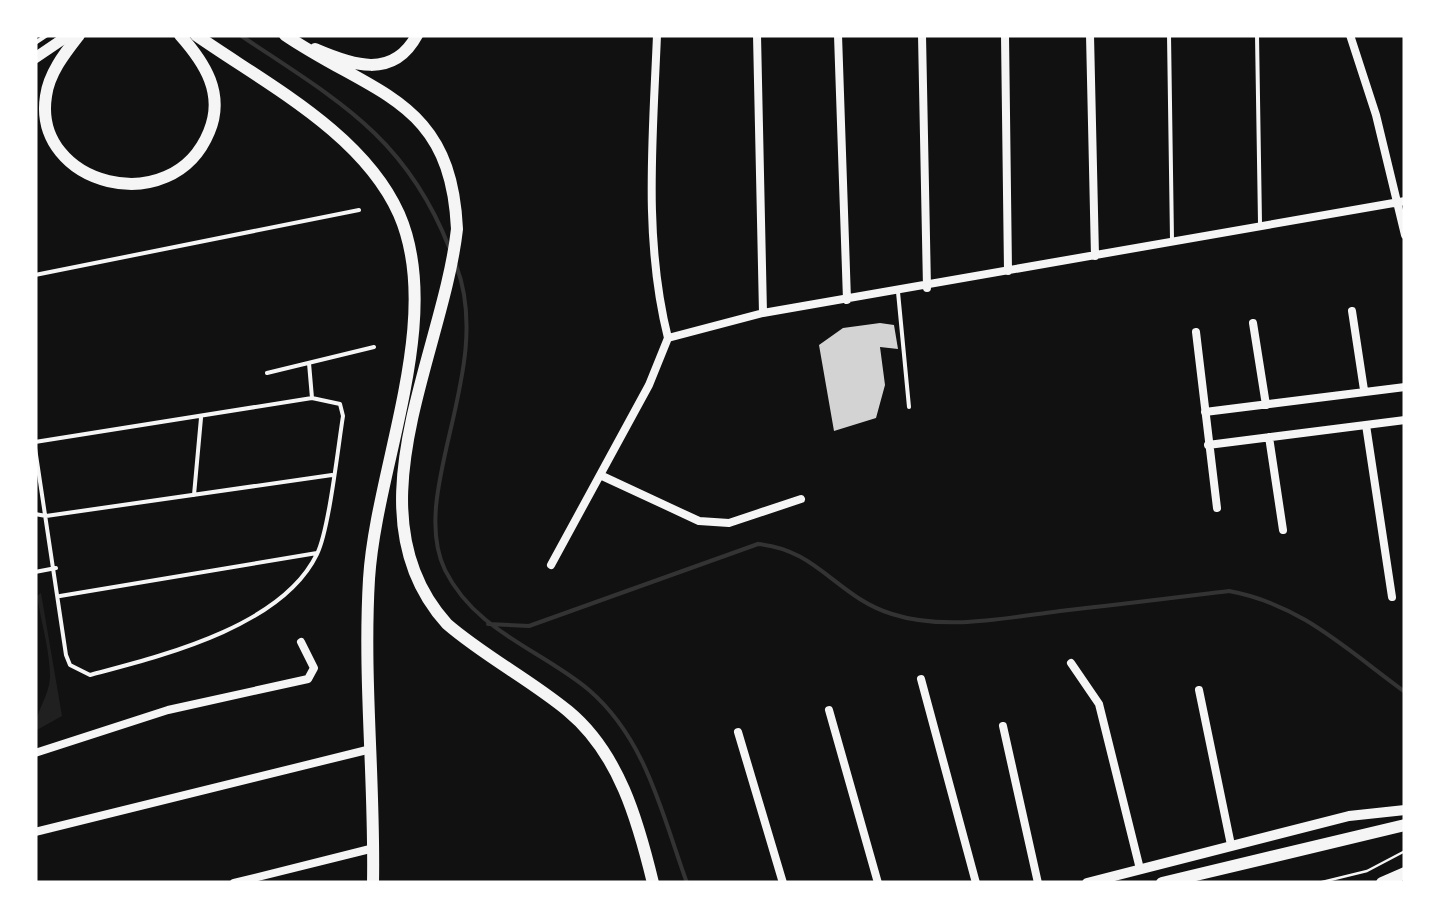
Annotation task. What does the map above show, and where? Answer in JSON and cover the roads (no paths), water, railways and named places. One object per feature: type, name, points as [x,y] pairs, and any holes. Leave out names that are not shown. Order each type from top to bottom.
[{"type":"main road","points":[[35,58],[69,35]]},
{"type":"main road","points":[[79,35],[50,80],[45,110],[49,127],[75,164],[101,180],[127,186],[162,182],[178,172],[203,147],[212,126],[214,88],[207,69],[180,35]]},
{"type":"main road","points":[[196,35],[318,122],[364,162],[399,215],[410,249],[416,312],[378,506],[370,575],[373,883]]},
{"type":"main road","points":[[286,36],[371,67],[400,56],[416,35]]},
{"type":"main road","points":[[286,36],[412,111],[439,148],[456,206],[452,263],[399,507],[405,549],[416,578],[434,608],[455,630],[548,696],[591,734],[622,783],[653,883]]},
{"type":"main road","points":[[1162,883],[1405,825]]},
{"type":"main road","points":[[1382,883],[1405,872]]},
{"type":"street","points":[[551,565],[649,385],[668,338],[654,274],[652,221],[657,35]]},
{"type":"street","points":[[757,35],[763,313]]},
{"type":"street","points":[[838,35],[847,300]]},
{"type":"street","points":[[922,35],[927,288]]},
{"type":"street","points":[[1005,35],[1008,271]]},
{"type":"street","points":[[1090,35],[1095,256]]},
{"type":"street","points":[[1350,35],[1402,201],[1405,235]]},
{"type":"street","points":[[668,338],[763,313],[927,288],[1260,223],[1402,201]]},
{"type":"street","points":[[1352,311],[1364,390]]},
{"type":"street","points":[[1253,323],[1266,404]]},
{"type":"street","points":[[1196,332],[1216,508]]},
{"type":"street","points":[[1205,412],[1405,386]]},
{"type":"street","points":[[1208,444],[1405,420]]},
{"type":"street","points":[[1366,425],[1392,597]]},
{"type":"street","points":[[1269,437],[1283,530]]},
{"type":"street","points":[[600,476],[699,521],[716,524],[801,499]]},
{"type":"street","points":[[35,752],[168,710],[308,679],[314,668],[301,642]]},
{"type":"street","points":[[1071,663],[1099,704],[1140,869]]},
{"type":"street","points":[[922,679],[976,883]]},
{"type":"street","points":[[1199,690],[1231,845]]},
{"type":"street","points":[[829,710],[878,883]]},
{"type":"street","points":[[1002,726],[1038,883]]},
{"type":"street","points":[[738,732],[784,883]]},
{"type":"street","points":[[35,832],[371,749]]},
{"type":"street","points":[[1087,883],[1349,816],[1405,810]]},
{"type":"street","points":[[234,883],[374,848]]},
{"type":"lane","points":[[35,43],[47,35]]},
{"type":"lane","points":[[1170,35],[1172,241]]},
{"type":"lane","points":[[1257,35],[1260,223]]},
{"type":"lane","points":[[35,275],[359,210]]},
{"type":"lane","points":[[898,292],[909,407]]},
{"type":"lane","points":[[267,373],[374,347]]},
{"type":"lane","points":[[309,362],[312,398]]},
{"type":"lane","points":[[312,398],[340,404],[344,416],[318,553],[274,600],[242,623],[195,646],[90,675],[70,665],[35,445],[201,418],[312,398]]},
{"type":"lane","points":[[194,495],[201,418]]},
{"type":"lane","points":[[35,514],[46,516],[332,475]]},
{"type":"lane","points":[[60,596],[318,553]]},
{"type":"lane","points":[[35,572],[56,568]]},
{"type":"lane","points":[[35,626],[35,689]]},
{"type":"waterway","points":[[240,35],[307,79],[364,123],[389,148],[431,208],[449,247]]},
{"type":"waterway","points":[[456,265],[465,305],[466,345],[436,504],[436,538],[445,570],[458,591],[491,624],[570,676],[609,710],[639,755],[687,883]]},
{"type":"waterway","points":[[488,624],[529,626],[758,544],[796,555],[873,606],[933,622],[997,620],[1229,591],[1255,597],[1301,618],[1405,692]]}]
